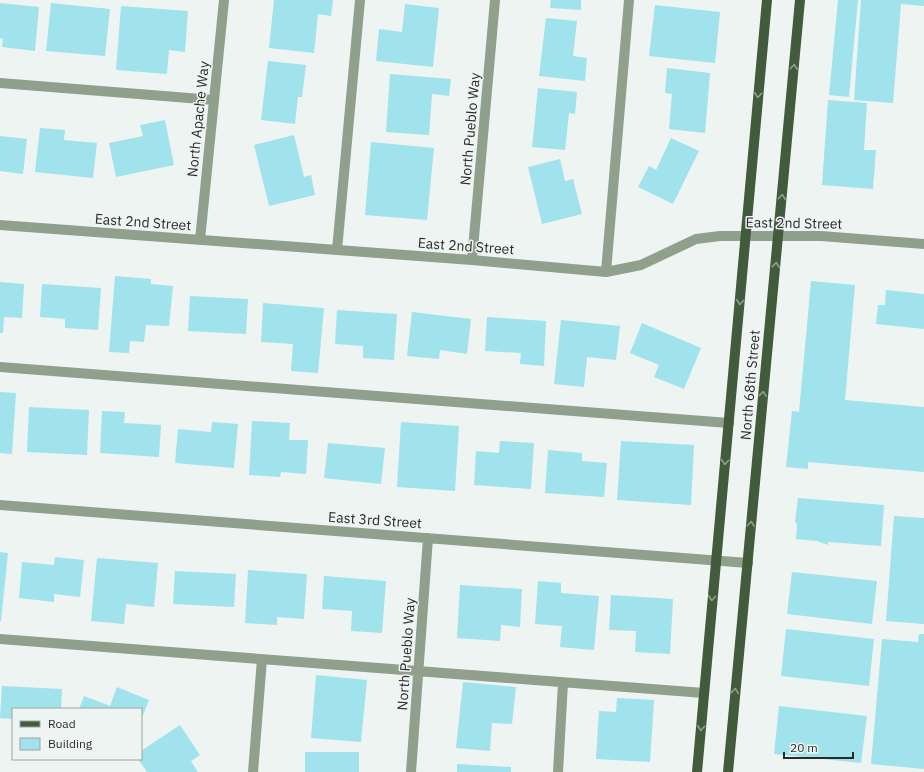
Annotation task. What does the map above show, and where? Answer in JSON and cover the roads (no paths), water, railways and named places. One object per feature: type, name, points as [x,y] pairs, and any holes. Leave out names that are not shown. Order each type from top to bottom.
[{"type":"main road","name":"North 68th Street","points":[[697,772],[715,559],[729,423],[767,0]]},
{"type":"main road","name":"North 68th Street","points":[[728,772],[800,0]]},
{"type":"street","name":"North Apache Way","points":[[200,240],[224,0]]},
{"type":"street","points":[[337,250],[360,0]]},
{"type":"street","name":"North Pueblo Way","points":[[472,260],[495,0]]},
{"type":"street","points":[[606,272],[629,0]]},
{"type":"street","points":[[0,83],[214,100]]},
{"type":"street","name":"East 2nd Street","points":[[0,226],[472,260],[606,272],[641,265],[696,239],[720,236],[821,236],[924,244]]},
{"type":"street","points":[[0,367],[729,423]]},
{"type":"street","name":"East 3rd Street","points":[[0,505],[692,559],[715,559],[748,563]]},
{"type":"street","name":"North Pueblo Way","points":[[411,772],[428,538]]},
{"type":"street","points":[[0,639],[704,693]]},
{"type":"street","points":[[252,772],[262,659]]},
{"type":"street","points":[[558,772],[563,682]]}]
